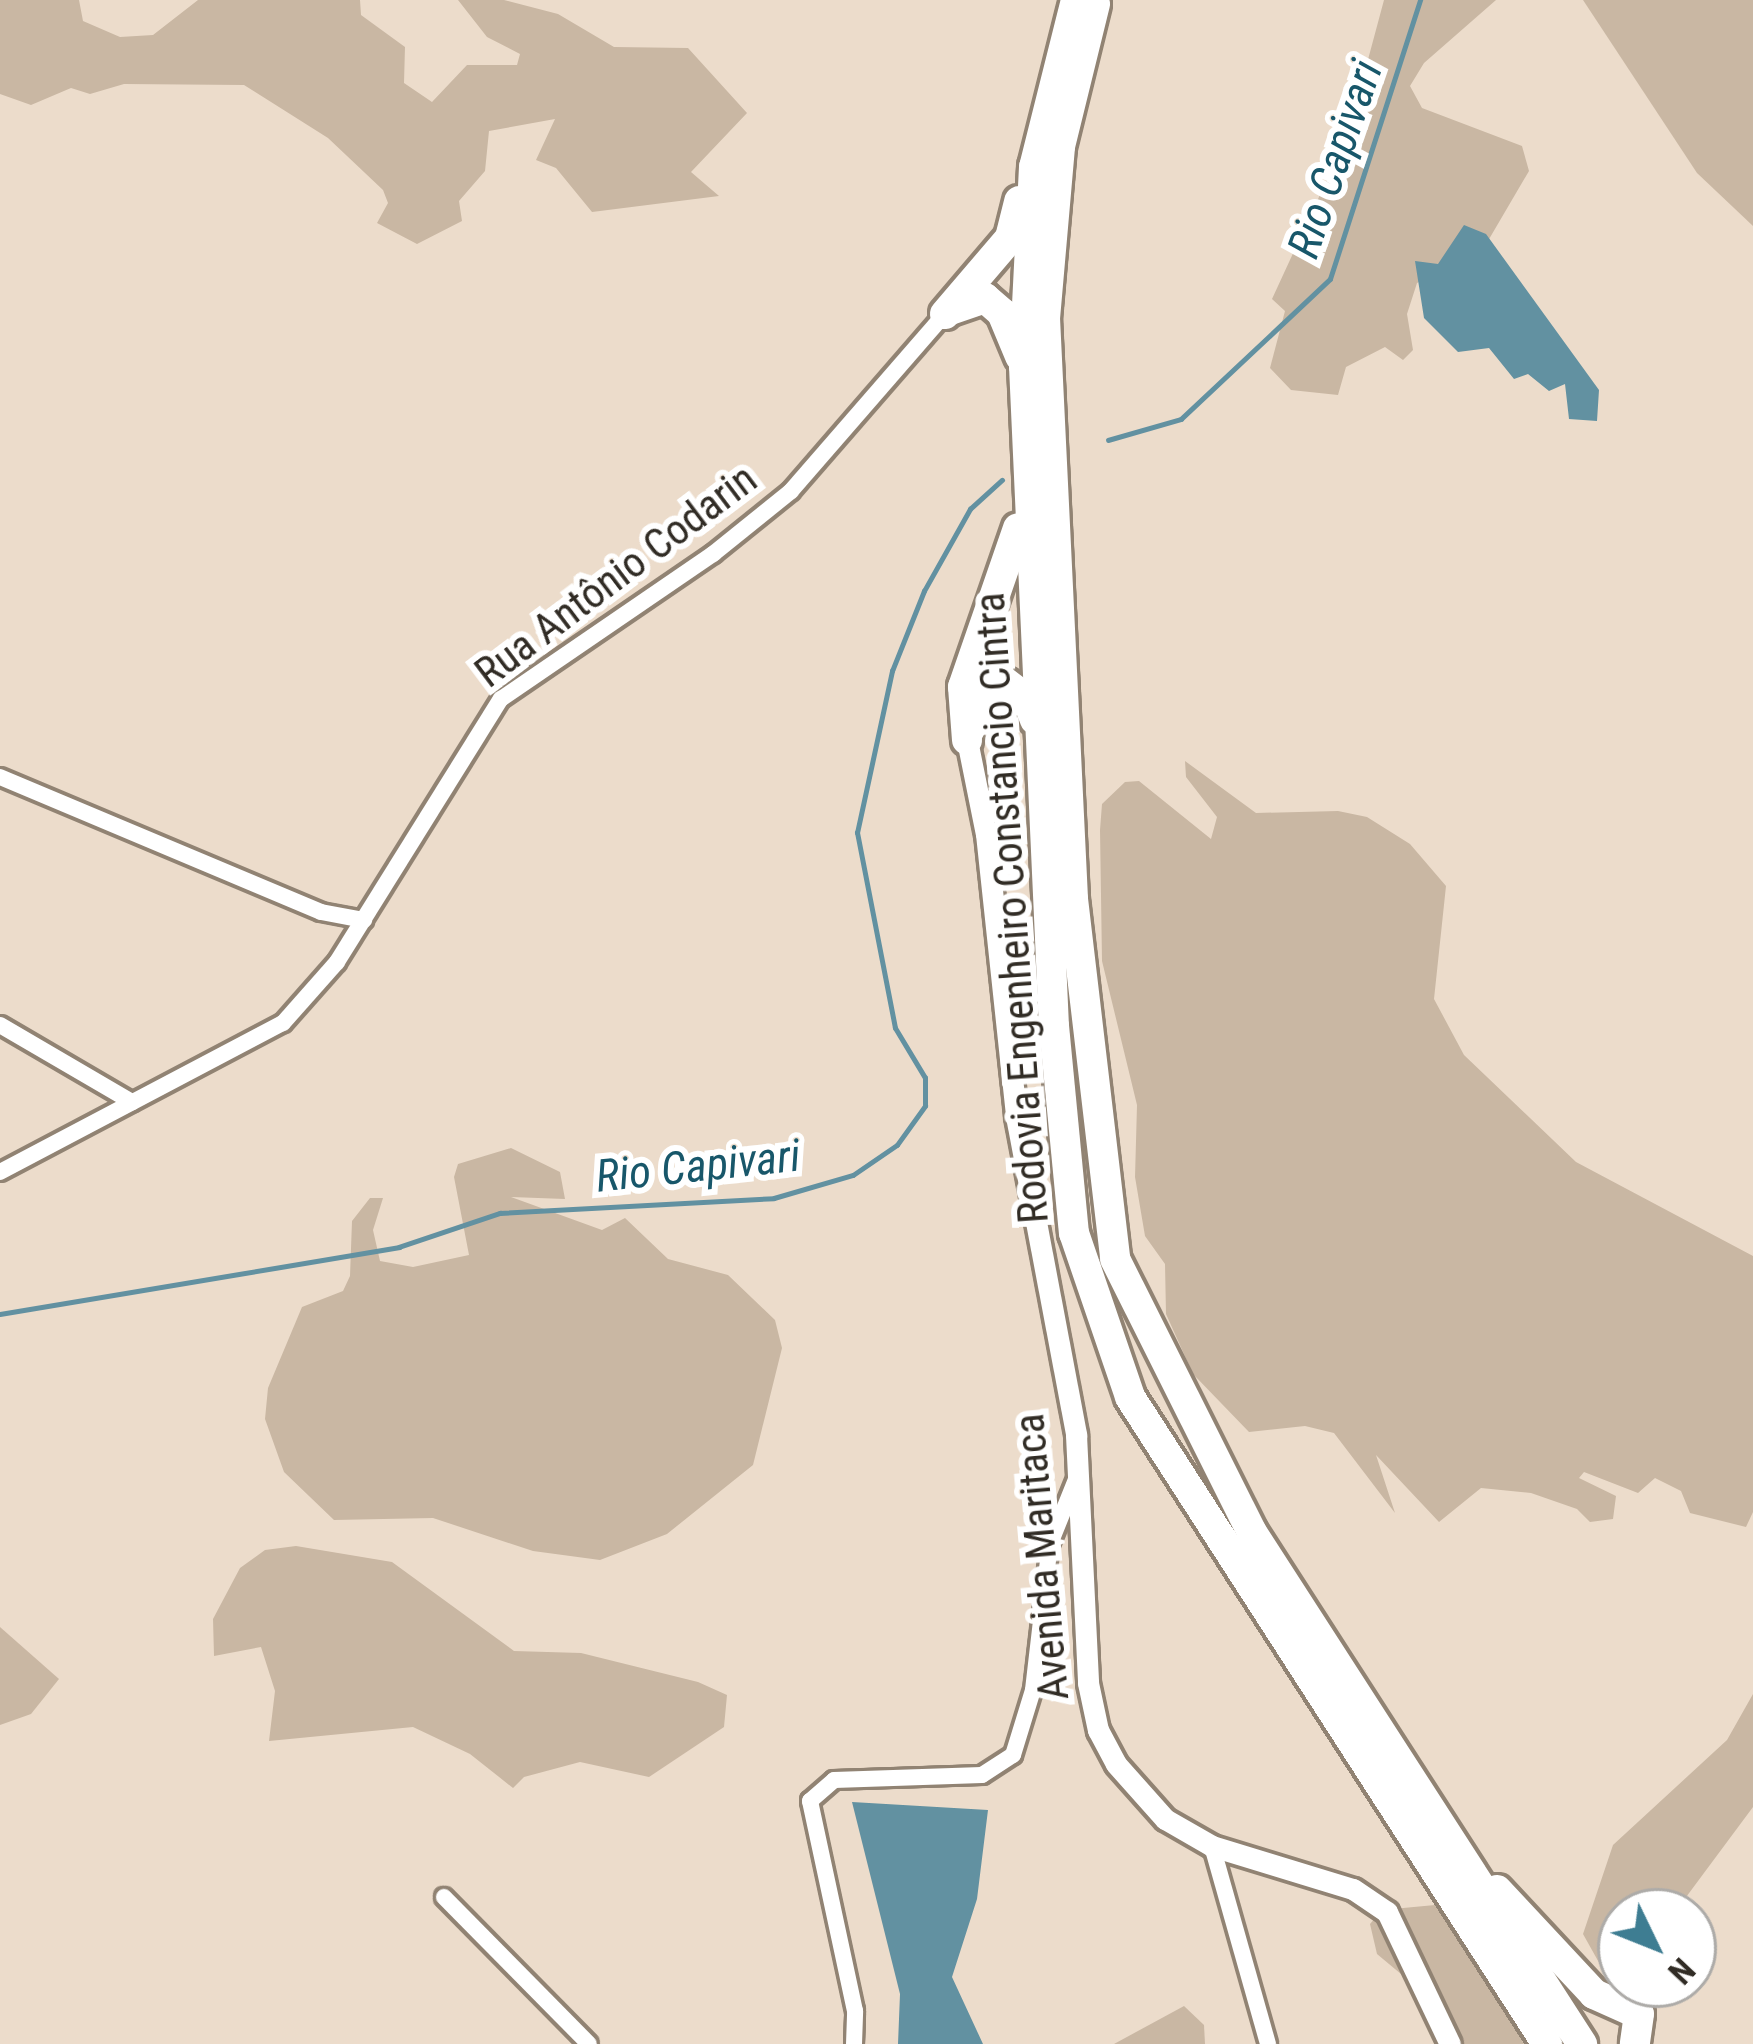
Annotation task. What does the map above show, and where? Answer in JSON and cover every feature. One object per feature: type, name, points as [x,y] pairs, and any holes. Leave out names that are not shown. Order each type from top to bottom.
[{"type":"highway","name":"Rodovia Engenheiro Constancio Cintra","points":[[1076,0],[1047,100],[1034,167],[1024,366],[1038,727],[1074,1234],[1130,1397],[1547,2044]]},
{"type":"highway","name":"Rodovia Engenheiro Constancio Cintra","points":[[1096,0],[1060,147],[1045,318],[1073,899],[1115,1259],[1251,1531],[1582,2044]]},
{"type":"highway","points":[[944,314],[1010,238],[1047,100]]},
{"type":"highway","points":[[944,314],[985,298],[1002,313],[1024,366]]},
{"type":"highway","points":[[967,740],[963,687],[1006,582],[1027,471]]},
{"type":"highway","points":[[967,740],[976,704],[989,687],[1006,683],[1027,699],[1038,727]]},
{"type":"highway","points":[[1453,1850],[1594,1994],[1639,2014],[1635,2044]]},
{"type":"street","name":"Rua Antônio Codarin","points":[[0,1172],[283,1023],[313,994],[364,920],[501,699],[713,554],[791,490],[944,314]]},
{"type":"street","name":"Avenida Maritaca","points":[[967,740],[986,834],[1016,1116],[1076,1435],[1088,1683],[1098,1730],[1116,1764],[1165,1819],[1212,1846],[1353,1889],[1387,1912],[1450,2044]]},
{"type":"street","points":[[0,777],[321,912],[364,920]]},
{"type":"street","points":[[0,1025],[132,1102]]},
{"type":"street","points":[[854,2044],[855,2011],[810,1801],[835,1780],[982,1775],[1013,1755],[1033,1690],[1050,1544],[1077,1476]]},
{"type":"street","points":[[1212,1846],[1268,2044]]},
{"type":"street","points":[[444,1897],[589,2044]]},
{"type":"shaded area","points":[[0,0],[79,0],[83,21],[120,37],[153,35],[198,0],[360,0],[361,15],[405,47],[404,83],[432,102],[467,65],[517,65],[520,54],[487,37],[458,0],[504,0],[558,14],[614,47],[688,48],[747,113],[691,172],[719,196],[592,212],[556,168],[536,160],[555,119],[489,131],[485,171],[459,201],[462,221],[417,244],[377,223],[388,203],[383,190],[328,138],[244,85],[124,84],[90,94],[71,88],[31,105],[0,94]]},
{"type":"shaded area","points":[[1384,0],[1496,0],[1424,63],[1410,86],[1422,108],[1522,146],[1529,171],[1485,246],[1417,283],[1407,314],[1413,350],[1403,360],[1385,347],[1346,367],[1338,395],[1291,390],[1270,368],[1285,311],[1272,299],[1348,134]]},
{"type":"shaded area","points":[[1583,0],[1753,0],[1753,226],[1697,173]]},
{"type":"shaded area","points":[[1185,761],[1256,813],[1338,811],[1367,817],[1410,844],[1446,886],[1434,999],[1464,1055],[1576,1162],[1753,1256],[1753,1512],[1746,1527],[1690,1513],[1681,1491],[1655,1478],[1638,1493],[1584,1472],[1579,1478],[1616,1496],[1613,1519],[1590,1522],[1577,1509],[1531,1493],[1481,1488],[1439,1522],[1376,1455],[1395,1513],[1334,1433],[1305,1426],[1249,1432],[1193,1374],[1166,1314],[1165,1264],[1145,1236],[1135,1177],[1137,1105],[1102,961],[1100,830],[1102,804],[1125,782],[1139,781],[1211,839],[1217,817],[1186,777]]},
{"type":"shaded area","points":[[511,1148],[560,1172],[565,1199],[511,1197],[602,1230],[625,1218],[668,1259],[728,1275],[775,1320],[782,1348],[753,1465],[667,1534],[600,1560],[533,1551],[433,1518],[334,1520],[284,1472],[265,1419],[268,1388],[302,1307],[343,1291],[350,1276],[352,1221],[370,1198],[383,1198],[373,1230],[380,1261],[413,1267],[469,1255],[454,1177],[458,1164]]},
{"type":"shaded area","points":[[296,1546],[392,1562],[514,1651],[581,1653],[698,1682],[727,1695],[724,1727],[649,1777],[580,1762],[524,1777],[513,1788],[470,1754],[413,1727],[269,1741],[275,1691],[261,1647],[214,1656],[213,1619],[240,1568],[265,1550]]},
{"type":"shaded area","points":[[0,1627],[59,1679],[31,1714],[0,1725]]},
{"type":"shaded area","points":[[1753,1694],[1753,1807],[1693,1888],[1599,1888],[1613,1845],[1727,1740]]},
{"type":"shaded area","points":[[1440,1891],[1524,2044],[1435,2044],[1419,1989],[1377,1954],[1370,1924],[1382,1910],[1435,1905]]},
{"type":"shaded area","points":[[1597,1892],[1597,1959],[1583,1934]]},
{"type":"shaded area","points":[[1184,2006],[1204,2025],[1205,2044],[1114,2044]]},
{"type":"water","points":[[1464,225],[1486,234],[1599,390],[1597,421],[1569,419],[1565,384],[1549,391],[1528,374],[1514,379],[1489,348],[1458,352],[1424,318],[1415,261],[1438,264]]},
{"type":"water","points":[[852,1802],[988,1810],[977,1899],[952,1977],[983,2044],[898,2044],[900,1994]]},
{"type":"waterway","name":"Rio Capivari","points":[[1108,440],[1181,419],[1330,279],[1420,0]]},
{"type":"waterway","name":"Rio Capivari","points":[[0,1314],[399,1247],[500,1213],[774,1198],[853,1175],[897,1145],[925,1106],[925,1078],[895,1028],[857,833],[892,671],[924,591],[970,509],[1002,480]]}]
